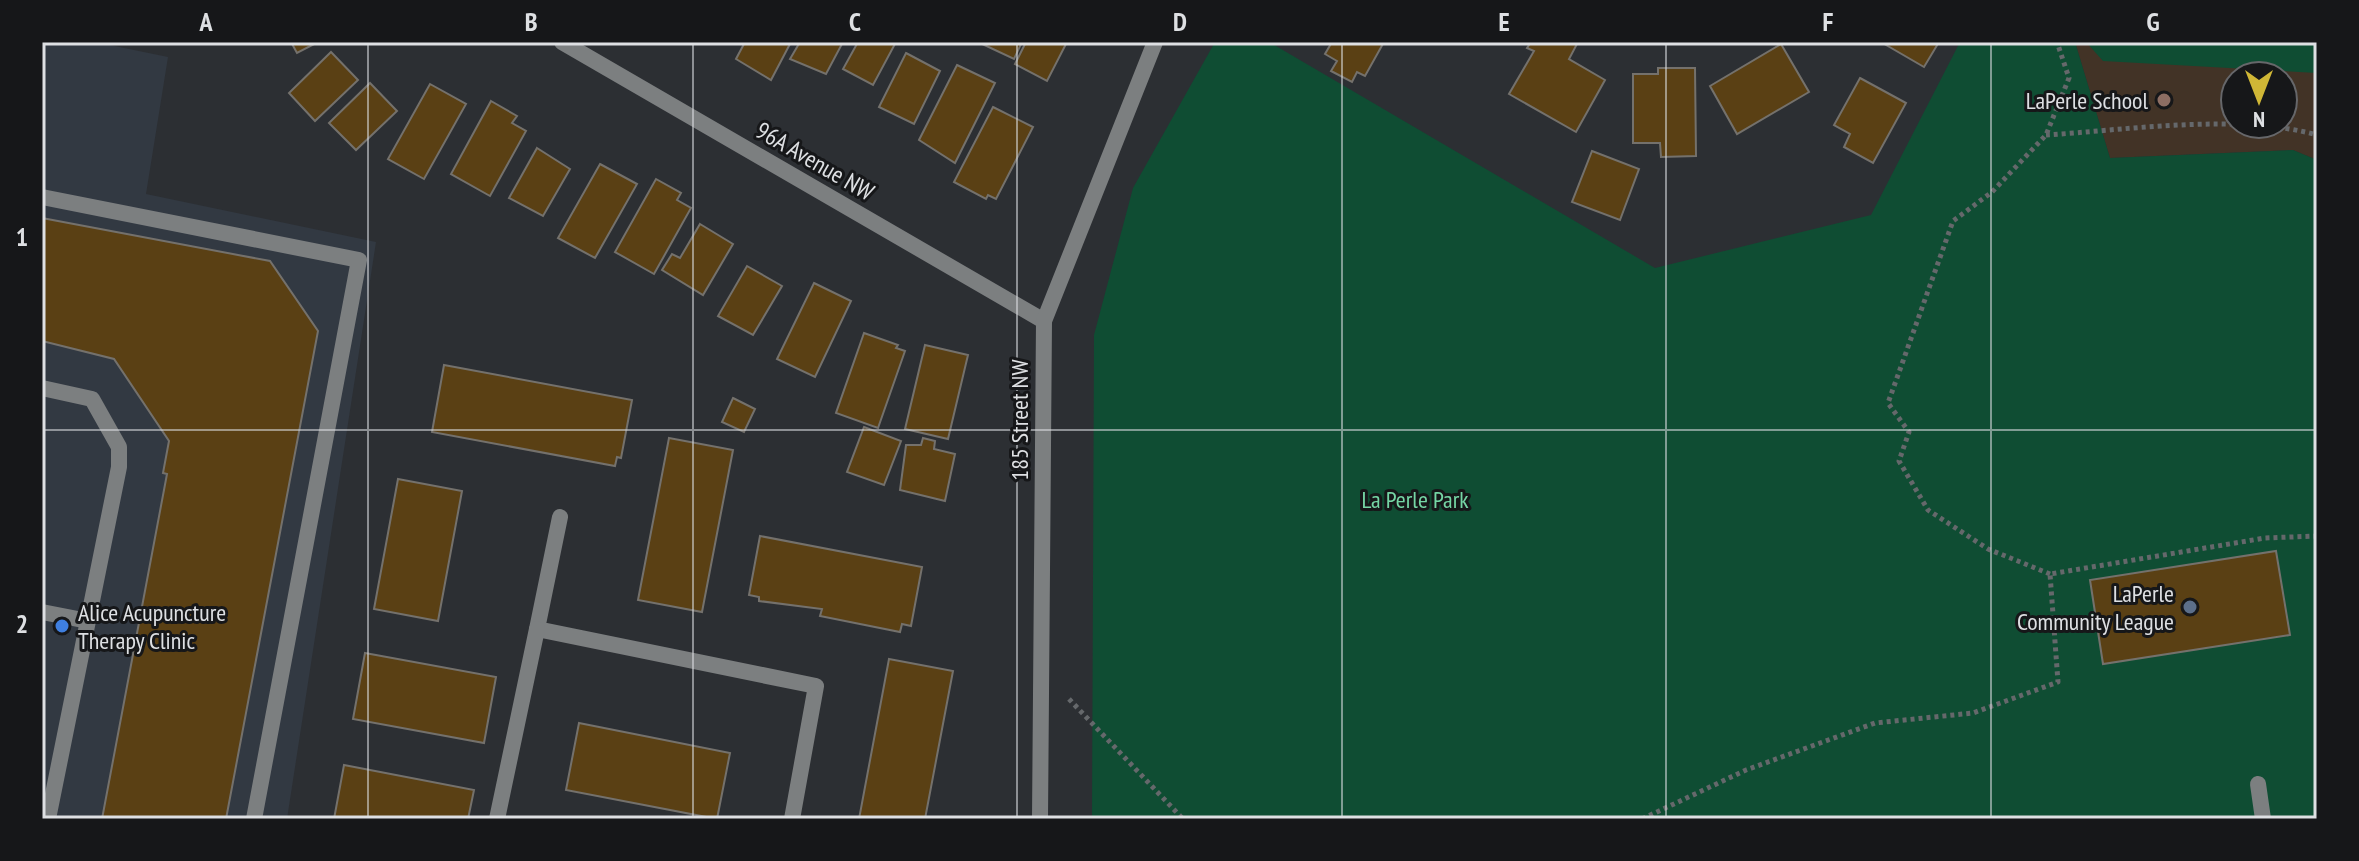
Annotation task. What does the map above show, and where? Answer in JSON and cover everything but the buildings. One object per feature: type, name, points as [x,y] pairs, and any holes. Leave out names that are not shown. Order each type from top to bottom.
[{"type":"street","name":"96A Avenue NW","points":[[562,42],[1044,321]]},
{"type":"street","name":"185 Street NW","points":[[1040,819],[1044,321],[1155,42]]},
{"type":"street","points":[[42,197],[359,260],[254,819]]},
{"type":"street","points":[[42,388],[92,399],[119,447],[119,467],[48,819]]},
{"type":"street","points":[[497,819],[560,517]]},
{"type":"street","points":[[42,612],[88,621]]},
{"type":"street","points":[[537,629],[816,686],[792,819]]},
{"type":"street","points":[[2258,784],[2263,819]]},
{"type":"path","points":[[2057,42],[2069,78],[2046,135],[1992,192],[1953,221],[1888,403],[1909,432],[1899,461],[1928,510],[1988,549],[2050,574],[2265,538],[2317,536]]},
{"type":"path","points":[[2046,135],[2212,125],[2300,130],[2317,135]]},
{"type":"path","points":[[1642,819],[1746,770],[1875,723],[1973,713],[2058,682],[2050,574]]},
{"type":"path","points":[[1041,668],[1127,764],[1183,819]]},
{"type":"shaded area","points":[[42,42],[95,42],[168,57],[146,194],[376,242],[287,819],[42,819]]},
{"type":"shaded area","name":"LaPerle School","points":[[2075,42],[2317,42],[2317,160],[2293,150],[2110,158]]},
{"type":"green space","name":"La Perle Park","points":[[1215,42],[1269,42],[1655,268],[1871,215],[1960,42],[2075,42],[2110,158],[2293,150],[2317,160],[2317,819],[1092,819],[1094,335],[1133,188]]},
{"type":"green space","points":[[2086,42],[2317,42],[2317,73],[2299,72],[2299,60],[2219,60],[2219,68],[2103,61]]},
{"type":"place","name":"LaPerle School","points":[[2164,100]]},
{"type":"place","name":"LaPerle Community League","points":[[2190,607]]},
{"type":"place","name":"Alice Acupuncture Therapy Clinic","points":[[62,626]]}]
